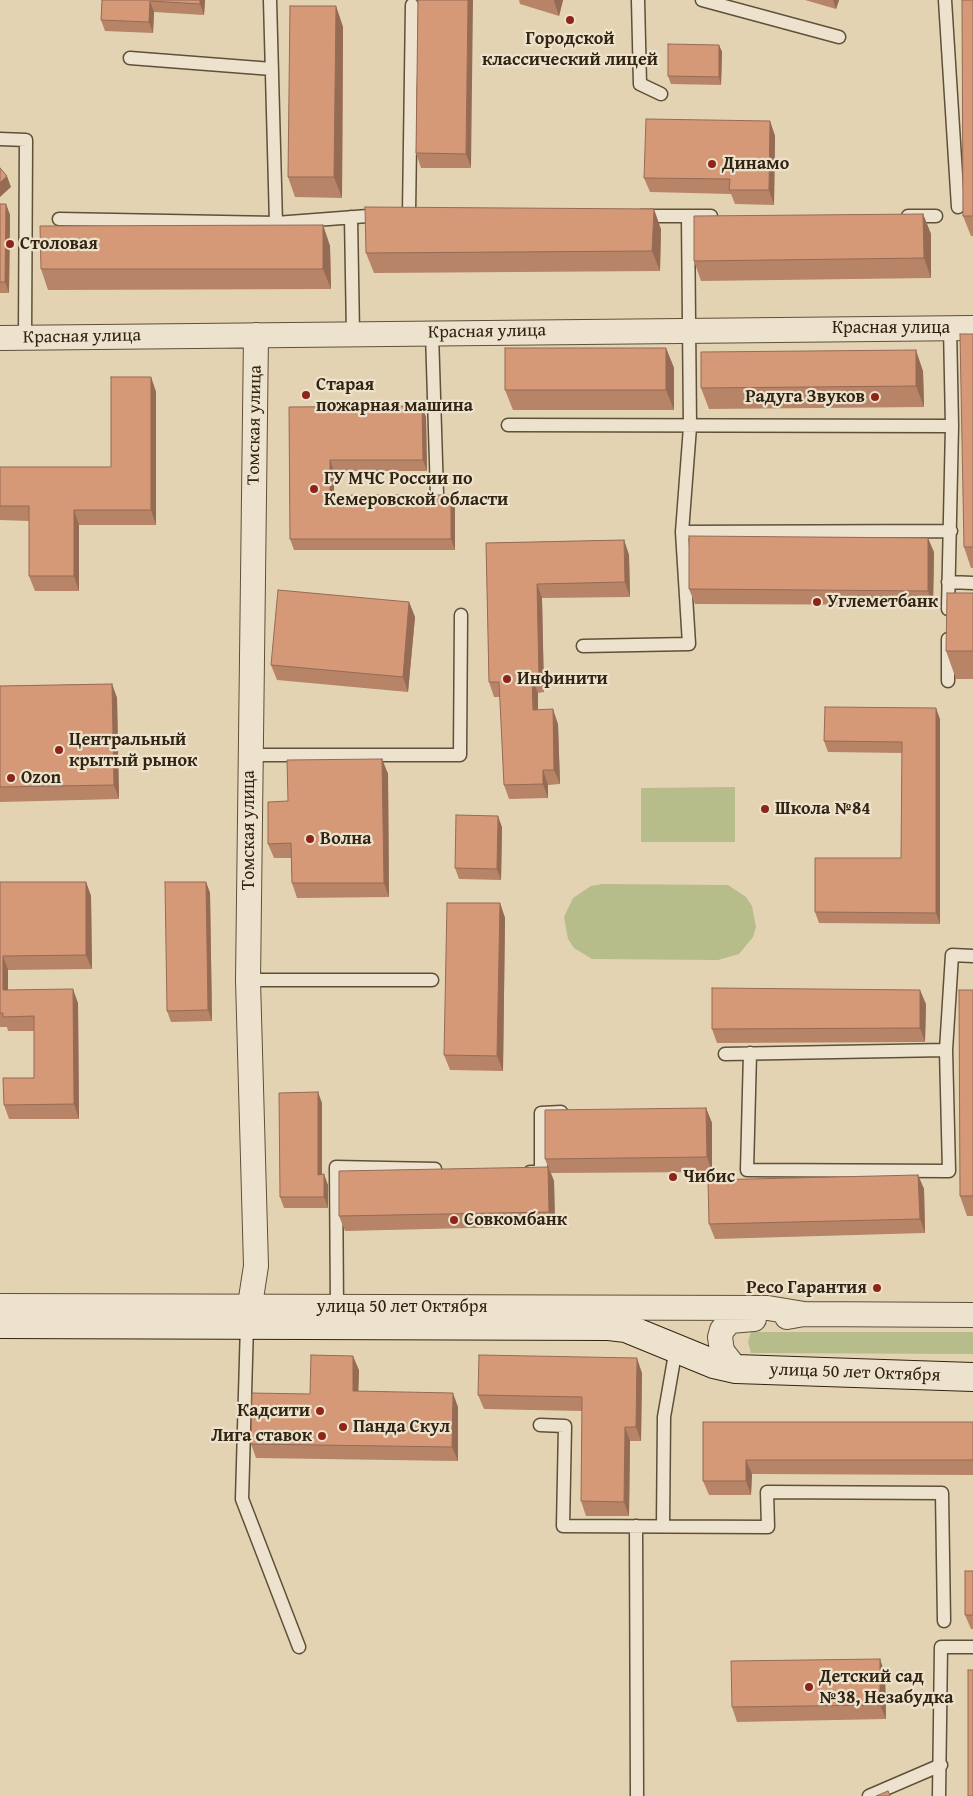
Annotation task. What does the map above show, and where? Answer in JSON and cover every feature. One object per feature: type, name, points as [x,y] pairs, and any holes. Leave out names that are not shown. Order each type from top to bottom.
[{"type":"street","name":"Красная улица","points":[[0,338],[962,328]]},
{"type":"street","name":"Томская улица","points":[[249,1315],[256,1266],[248,980],[249,755],[256,335]]},
{"type":"street","name":"улица 50 лет Октября","points":[[0,1306],[609,1326],[626,1328],[714,1364],[736,1369],[973,1377]]},
{"type":"street","name":"улица 50 лет Октября","points":[[337,1316],[768,1308],[804,1314]]},
{"type":"street","name":"улица 50 лет Октября","points":[[736,1369],[722,1351],[720,1337],[724,1324],[738,1318],[770,1319],[804,1314],[973,1315]]},
{"type":"street","name":"улица 50 лет Октября","points":[[0,1324],[249,1315]]},
{"type":"lane","points":[[270,0],[276,223]]},
{"type":"lane","points":[[638,0],[640,84],[661,94]]},
{"type":"lane","points":[[702,0],[839,37]]},
{"type":"lane","points":[[945,0],[958,207]]},
{"type":"lane","points":[[59,218],[276,223],[405,214],[412,5]]},
{"type":"lane","points":[[130,58],[272,70]]},
{"type":"lane","points":[[0,139],[26,140],[25,337]]},
{"type":"lane","points":[[629,216],[725,216]]},
{"type":"lane","points":[[897,216],[936,216]]},
{"type":"lane","points":[[351,217],[353,334]]},
{"type":"lane","points":[[583,646],[689,644],[682,532],[690,427],[688,217]]},
{"type":"lane","points":[[948,681],[948,582],[951,531],[952,426],[962,328]]},
{"type":"lane","points":[[432,333],[438,494]]},
{"type":"lane","points":[[508,424],[690,427],[952,426]]},
{"type":"lane","points":[[682,532],[951,531]]},
{"type":"lane","points":[[948,582],[973,584]]},
{"type":"lane","points":[[249,755],[460,755],[461,615]]},
{"type":"lane","points":[[750,1053],[747,1170],[949,1171],[946,1050],[952,956],[973,956]]},
{"type":"lane","points":[[248,980],[432,980]]},
{"type":"lane","points":[[725,1054],[946,1050]]},
{"type":"lane","points":[[521,1171],[541,1172],[540,1113],[578,1112]]},
{"type":"lane","points":[[337,1316],[336,1167],[443,1170]]},
{"type":"lane","points":[[249,1315],[242,1499],[298,1647]]},
{"type":"lane","points":[[664,1526],[664,1417],[676,1348]]},
{"type":"lane","points":[[540,1425],[565,1426],[563,1526],[768,1527],[767,1492],[942,1493],[944,1621]]},
{"type":"lane","points":[[636,1526],[638,1796]]},
{"type":"lane","points":[[939,1796],[941,1765],[941,1647],[973,1647]]},
{"type":"lane","points":[[869,1796],[941,1765]]},
{"type":"green space","points":[[735,787],[735,842],[641,842],[641,788]]},
{"type":"green space","points":[[602,884],[728,885],[746,897],[752,906],[756,927],[753,937],[739,954],[718,960],[592,959],[574,948],[568,939],[564,917],[573,898],[591,886]]},
{"type":"green space","points":[[751,1332],[973,1332],[973,1354],[751,1353],[748,1342]]},
{"type":"building","points":[[102,0],[200,0],[200,4],[150,1],[149,22],[101,20]]},
{"type":"building","points":[[418,0],[468,0],[466,154],[416,153]]},
{"type":"building","points":[[962,0],[973,0],[973,216],[963,216]]},
{"type":"building","points":[[290,6],[336,6],[334,177],[288,177]]},
{"type":"building","points":[[668,44],[719,45],[719,77],[668,76]]},
{"type":"building","name":"Динамо","points":[[646,119],[770,121],[769,190],[729,190],[730,179],[644,178]]},
{"type":"building","points":[[0,168],[7,176],[0,183]]},
{"type":"building","points":[[0,204],[6,204],[5,282],[0,282]]},
{"type":"building","points":[[365,207],[654,209],[652,251],[366,253]]},
{"type":"building","points":[[923,214],[924,258],[694,261],[694,216]]},
{"type":"building","points":[[323,225],[323,269],[41,269],[40,226]]},
{"type":"building","points":[[960,334],[973,334],[973,547],[964,547]]},
{"type":"building","points":[[505,348],[666,348],[666,390],[505,390]]},
{"type":"building","points":[[916,350],[916,386],[701,388],[701,352]]},
{"type":"building","points":[[111,377],[151,377],[151,510],[74,510],[74,576],[29,576],[29,506],[0,506],[0,467],[111,467]]},
{"type":"building","name":"ГУ МЧС России по Кемеровской области","points":[[422,406],[423,460],[330,460],[330,495],[451,495],[451,539],[290,539],[289,407]]},
{"type":"building","points":[[689,536],[928,538],[928,591],[689,589]]},
{"type":"building","points":[[624,540],[625,582],[537,584],[539,678],[532,678],[533,710],[553,709],[554,770],[543,770],[543,784],[504,785],[499,682],[489,682],[486,543]]},
{"type":"building","points":[[278,590],[409,602],[403,677],[271,665]]},
{"type":"building","points":[[947,593],[973,593],[973,651],[946,651]]},
{"type":"building","name":"Центральный крытый рынок","points":[[112,684],[114,785],[0,787],[0,686]]},
{"type":"building","points":[[825,707],[936,708],[936,913],[815,912],[815,858],[901,858],[902,742],[824,741]]},
{"type":"building","points":[[382,759],[384,883],[292,883],[291,843],[268,844],[268,802],[288,801],[287,760]]},
{"type":"building","points":[[456,815],[498,816],[497,869],[455,868]]},
{"type":"building","points":[[0,882],[86,882],[86,955],[3,956],[3,990],[73,989],[74,1104],[4,1105],[3,1078],[34,1078],[34,1016],[3,1017],[3,1013],[0,1013]]},
{"type":"building","points":[[165,882],[206,882],[208,1010],[167,1011]]},
{"type":"building","points":[[447,903],[500,903],[497,1056],[444,1055]]},
{"type":"building","points":[[712,988],[920,990],[920,1028],[712,1029]]},
{"type":"building","points":[[959,990],[973,990],[973,1196],[960,1196]]},
{"type":"building","points":[[318,1092],[318,1175],[324,1174],[324,1197],[280,1197],[279,1093]]},
{"type":"building","points":[[706,1108],[707,1157],[545,1159],[545,1110]]},
{"type":"building","points":[[548,1167],[549,1212],[339,1216],[339,1171]]},
{"type":"building","points":[[918,1175],[920,1219],[709,1224],[708,1180]]},
{"type":"building","points":[[311,1355],[353,1356],[353,1391],[453,1393],[452,1447],[251,1444],[252,1393],[310,1394]]},
{"type":"building","points":[[479,1355],[637,1358],[636,1427],[625,1427],[624,1502],[581,1501],[582,1397],[478,1395]]},
{"type":"building","points":[[703,1422],[973,1422],[973,1460],[746,1460],[746,1481],[703,1481]]},
{"type":"building","points":[[965,1571],[973,1571],[973,1615],[965,1615]]},
{"type":"building","points":[[880,1659],[880,1705],[732,1707],[731,1661]]},
{"type":"building","points":[[968,1670],[973,1670],[973,1796],[968,1796]]},
{"type":"building","points":[[888,1791],[890,1796],[876,1796]]},
{"type":"place","name":"Городской классический лицей","points":[[570,20]]},
{"type":"place","name":"Динамо","points":[[712,164]]},
{"type":"place","name":"Столовая","points":[[10,244]]},
{"type":"place","name":"Старая пожарная машина","points":[[306,395]]},
{"type":"place","name":"Радуга Звуков","points":[[875,397]]},
{"type":"place","name":"ГУ МЧС России по Кемеровской области","points":[[314,489]]},
{"type":"place","name":"Углеметбанк","points":[[817,602]]},
{"type":"place","name":"Инфинити","points":[[507,679]]},
{"type":"place","name":"Центральный крытый рынок","points":[[59,750]]},
{"type":"place","name":"Ozon","points":[[11,778]]},
{"type":"place","name":"Школа №84","points":[[765,809]]},
{"type":"place","name":"Волна","points":[[310,839]]},
{"type":"place","name":"Чибис","points":[[673,1177]]},
{"type":"place","name":"Совкомбанк","points":[[454,1220]]},
{"type":"place","name":"Ресо Гарантия","points":[[877,1288]]},
{"type":"place","name":"Кадсити","points":[[320,1411]]},
{"type":"place","name":"Панда Скул","points":[[343,1427]]},
{"type":"place","name":"Лига ставок","points":[[322,1436]]},
{"type":"place","name":"Детский сад №38, Незабудка","points":[[809,1687]]}]
